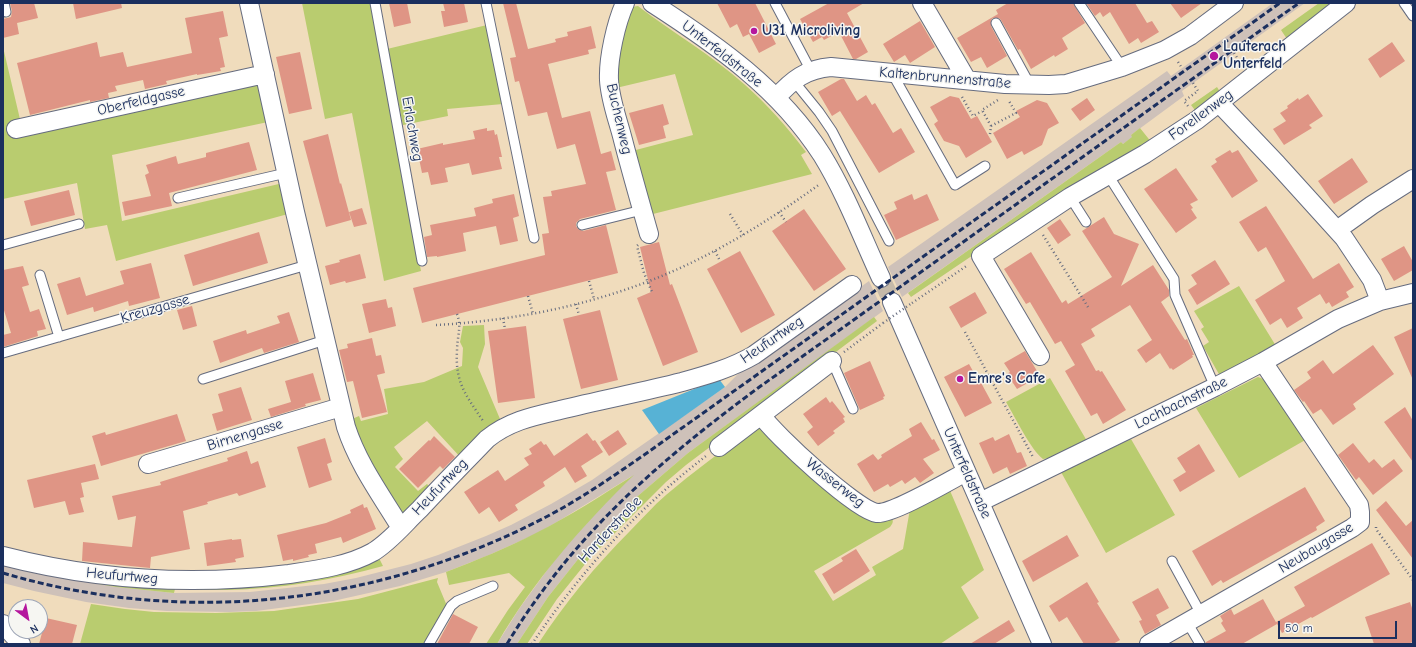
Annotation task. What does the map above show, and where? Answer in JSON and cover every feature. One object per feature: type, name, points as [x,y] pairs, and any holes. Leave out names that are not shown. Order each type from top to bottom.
[{"type":"street","points":[[250,3],[286,173],[346,427],[353,447],[401,528]]},
{"type":"street","name":"Buchenweg","points":[[625,3],[620,13],[610,57],[609,80],[613,103],[649,234]]},
{"type":"street","name":"Unterfeldstraße","points":[[652,3],[734,60],[756,78],[802,128],[828,166],[840,188],[881,278]]},
{"type":"street","points":[[922,3],[962,80]]},
{"type":"street","name":"Kaltenbrunnenstraße","points":[[776,98],[793,80],[799,76],[812,71],[831,67],[962,80],[1005,90],[1030,85],[1066,84],[1122,67],[1172,47],[1190,36],[1234,3]]},
{"type":"street","name":"Forellenweg","points":[[981,256],[1070,197],[1164,141],[1219,103],[1346,3]]},
{"type":"street","name":"Oberfeldgasse","points":[[16,129],[265,74]]},
{"type":"street","points":[[1219,103],[1337,230],[1372,280],[1380,301]]},
{"type":"street","points":[[1337,230],[1372,205],[1413,179]]},
{"type":"street","points":[[981,256],[1040,356]]},
{"type":"street","name":"Heufurtweg","points":[[3,556],[68,570],[126,578],[166,580],[255,577],[312,570],[360,558],[382,546],[492,435],[519,421],[656,389],[738,364],[754,355],[852,286]]},
{"type":"street","name":"Lochbachstraße","points":[[980,502],[1215,387],[1263,362],[1338,318],[1380,301],[1413,293]]},
{"type":"street","name":"Unterfeldstraße","points":[[892,302],[1042,644]]},
{"type":"street","points":[[719,446],[832,361]]},
{"type":"street","name":"Neubaugasse","points":[[1149,644],[1360,522],[1359,505],[1263,362]]},
{"type":"street","name":"Birnengasse","points":[[148,464],[341,407]]},
{"type":"street","name":"Wasserweg","points":[[760,415],[769,426],[801,457],[849,497],[877,513],[890,511],[966,472]]},
{"type":"street","points":[[3,624],[21,644]]},
{"type":"lane","name":"Erlachweg","points":[[375,3],[422,261]]},
{"type":"lane","points":[[486,3],[534,238]]},
{"type":"lane","points":[[775,3],[812,71]]},
{"type":"lane","points":[[1080,3],[1122,67]]},
{"type":"lane","points":[[1404,3],[1413,16]]},
{"type":"lane","points":[[996,23],[1030,85]]},
{"type":"lane","points":[[892,73],[955,185],[985,166]]},
{"type":"lane","points":[[793,80],[820,112],[832,131],[889,241]]},
{"type":"lane","points":[[178,198],[286,173]]},
{"type":"lane","points":[[1108,175],[1174,279],[1175,295],[1215,387]]},
{"type":"lane","points":[[1070,197],[1086,222]]},
{"type":"lane","points":[[582,225],[642,210]]},
{"type":"lane","points":[[3,245],[79,224]]},
{"type":"lane","name":"Kreuzgasse","points":[[3,353],[307,265]]},
{"type":"lane","points":[[40,275],[59,337]]},
{"type":"lane","points":[[203,379],[325,340]]},
{"type":"lane","points":[[832,361],[853,409]]},
{"type":"lane","points":[[1172,561],[1194,618],[1200,644]]},
{"type":"lane","points":[[429,644],[451,606],[457,601],[493,586]]},
{"type":"path","points":[[1234,53],[1240,62],[1236,64]]},
{"type":"path","points":[[962,80],[957,88],[973,116],[982,111],[1005,90],[1016,112],[991,126]]},
{"type":"path","points":[[1191,96],[1198,91],[1193,83]]},
{"type":"path","points":[[982,111],[991,126],[990,134]]},
{"type":"path","points":[[436,325],[460,324],[533,314],[594,300],[647,282],[677,270],[715,251],[743,235],[818,186]]},
{"type":"path","points":[[779,212],[786,222]]},
{"type":"path","points":[[730,214],[743,235]]},
{"type":"path","points":[[1034,220],[1088,307]]},
{"type":"path","points":[[649,234],[637,246],[644,273],[652,292]]},
{"type":"path","points":[[715,251],[720,261]]},
{"type":"path","points":[[832,361],[883,323],[981,256]]},
{"type":"path","points":[[589,281],[594,300]]},
{"type":"path","points":[[528,296],[533,314]]},
{"type":"path","points":[[576,304],[579,315]]},
{"type":"path","points":[[457,314],[460,324],[457,346],[458,375],[461,385],[492,435]]},
{"type":"path","points":[[503,318],[505,329]]},
{"type":"path","points":[[965,332],[1042,472]]},
{"type":"path","name":"Harderstraße","points":[[532,644],[579,578],[599,556],[669,485],[719,446]]},
{"type":"path","points":[[1377,525],[1376,529],[1413,580]]},
{"type":"shaded area","points":[[1273,3],[1305,3],[1182,91],[1184,96],[1131,135],[1133,137],[1123,144],[1121,142],[902,297],[888,267],[1167,71],[1171,76]]},
{"type":"shaded area","points":[[869,281],[883,311],[688,453],[639,495],[579,558],[548,597],[517,644],[497,644],[519,609],[558,555],[594,514],[632,476],[536,534],[489,555],[446,572],[400,586],[333,601],[256,611],[167,611],[129,608],[86,602],[3,583],[3,563],[52,576],[116,587],[174,593],[250,592],[324,584],[356,578],[411,564],[438,555],[511,525],[592,480],[725,387],[737,375]]},
{"type":"green space","points":[[302,3],[370,3],[421,271],[384,281],[352,113],[325,119]]},
{"type":"green space","points":[[1319,3],[1337,3],[1289,42],[1281,30]]},
{"type":"green space","points":[[638,6],[719,63],[761,100],[806,152],[801,155],[812,174],[649,215],[632,151],[693,135],[675,74],[616,88],[614,63],[632,7]]},
{"type":"green space","points":[[487,25],[503,104],[447,109],[448,116],[403,125],[387,49]]},
{"type":"green space","points":[[3,47],[23,132],[261,79],[268,122],[112,155],[122,221],[283,183],[288,214],[116,261],[107,225],[85,229],[77,183],[3,199]]},
{"type":"green space","points":[[1217,87],[1222,95],[1197,113],[1191,105]]},
{"type":"green space","points":[[1140,128],[1152,143],[991,243],[911,297],[908,293],[1121,142],[1123,144]]},
{"type":"green space","points":[[1239,286],[1276,346],[1220,376],[1203,346],[1209,342],[1201,329],[1204,327],[1194,311]]},
{"type":"green space","points":[[874,317],[877,321],[686,465],[666,482],[594,554],[591,552],[588,556],[590,558],[557,599],[527,644],[517,644],[548,597],[579,558],[639,495],[688,453]]},
{"type":"green space","points":[[484,325],[485,344],[478,367],[500,419],[462,459],[427,421],[394,447],[403,459],[395,467],[418,491],[427,484],[433,490],[403,520],[362,456],[352,419],[359,416],[361,421],[388,414],[384,389],[424,382],[462,366],[463,348],[460,342],[463,326]]},
{"type":"green space","points":[[1258,377],[1266,380],[1307,439],[1239,478],[1196,408]]},
{"type":"green space","points":[[1050,378],[1087,441],[1050,458],[1043,459],[1038,455],[1028,441],[1006,402]]},
{"type":"green space","points":[[759,426],[892,518],[893,522],[890,527],[814,571],[833,601],[876,575],[872,567],[903,549],[910,509],[948,486],[984,570],[961,587],[979,618],[940,644],[538,644],[570,599],[593,571],[617,544],[657,504],[676,486],[750,430]]},
{"type":"green space","points":[[1131,439],[1175,515],[1106,553],[1061,472]]},
{"type":"green space","points":[[634,475],[596,514],[560,555],[511,620],[497,644],[486,644],[525,587],[509,573],[449,585],[446,572],[492,554],[536,533],[574,512]]},
{"type":"green space","points":[[377,554],[383,566],[345,576],[266,588],[227,590],[175,589],[174,593],[116,587],[52,576],[145,585]]},
{"type":"green space","points":[[438,578],[437,582],[447,606],[425,644],[80,644],[91,604],[154,612],[216,613],[274,611],[358,599]]},
{"type":"water","points":[[719,379],[725,387],[659,434],[642,410]]},
{"type":"building","points":[[10,3],[34,3],[38,18],[17,23],[19,34],[3,38],[3,19],[11,17],[12,11]]},
{"type":"building","points":[[73,3],[121,3],[122,8],[76,19]]},
{"type":"building","points":[[389,3],[407,3],[411,23],[394,27]]},
{"type":"building","points":[[443,3],[464,3],[468,22],[444,27],[441,11],[445,11]]},
{"type":"building","points":[[503,3],[516,3],[528,49],[556,42],[555,39],[568,36],[567,32],[591,26],[596,48],[588,50],[589,54],[548,64],[562,118],[590,111],[601,154],[611,151],[616,170],[606,172],[616,210],[580,219],[576,223],[576,226],[578,229],[583,231],[606,225],[618,273],[422,323],[413,288],[545,255],[542,234],[549,233],[543,197],[552,196],[551,191],[586,184],[575,144],[557,149],[547,112],[528,116],[519,81],[515,82],[510,58],[516,57]]},
{"type":"building","name":"U31 Microliving","points":[[717,3],[755,3],[776,44],[759,53],[749,34],[743,37],[737,24],[730,28]]},
{"type":"building","points":[[829,3],[864,3],[847,13],[868,52],[856,59],[853,59],[839,32],[824,40],[822,37],[813,42],[800,19]]},
{"type":"building","points":[[1008,3],[1073,3],[1085,23],[1062,38],[1068,49],[1055,57],[1054,55],[1031,69],[1001,20],[999,18],[993,18],[991,20],[991,26],[1007,56],[987,68],[981,57],[971,62],[957,38],[998,14],[996,10]]},
{"type":"building","points":[[1086,3],[1135,3],[1147,23],[1152,21],[1159,32],[1141,43],[1138,38],[1129,44],[1110,12],[1103,17],[1100,12],[1095,16]]},
{"type":"building","points":[[1170,3],[1202,3],[1181,18]]},
{"type":"building","points":[[223,11],[228,36],[219,38],[225,67],[220,68],[221,71],[197,74],[166,81],[167,84],[145,89],[143,80],[115,86],[117,91],[108,93],[109,98],[90,102],[90,100],[30,115],[17,63],[97,42],[100,57],[123,52],[127,67],[192,53],[185,18]]},
{"type":"building","points":[[920,21],[935,47],[910,63],[905,55],[894,62],[883,44]]},
{"type":"building","points":[[1392,42],[1405,61],[1380,78],[1368,59]]},
{"type":"building","points":[[300,52],[312,109],[289,114],[276,57]]},
{"type":"building","points":[[841,79],[844,79],[857,101],[866,95],[872,105],[875,103],[893,133],[901,128],[915,152],[879,173],[840,111],[832,116],[818,92]]},
{"type":"building","points":[[1308,94],[1323,116],[1309,125],[1312,128],[1284,145],[1273,129],[1286,121],[1280,113],[1288,108],[1287,106],[1298,98],[1299,100]]},
{"type":"building","points":[[950,96],[959,98],[971,119],[977,116],[992,142],[966,158],[959,146],[944,141],[934,124],[938,121],[930,107]]},
{"type":"building","points":[[1087,98],[1095,110],[1080,121],[1071,109]]},
{"type":"building","points":[[1037,100],[1047,103],[1059,123],[1048,129],[1042,145],[1024,155],[1022,151],[1007,159],[993,133],[1020,117],[1016,111]]},
{"type":"building","points":[[663,104],[669,124],[663,126],[666,138],[639,145],[629,113]]},
{"type":"building","points":[[487,128],[487,131],[494,130],[495,135],[497,134],[502,157],[499,157],[502,169],[472,175],[469,163],[445,168],[448,182],[431,185],[428,172],[422,173],[417,149],[443,143],[443,145],[475,139],[473,131]]},
{"type":"building","points":[[328,134],[340,184],[341,183],[351,220],[326,227],[303,141]]},
{"type":"building","points":[[249,142],[257,170],[169,193],[172,206],[125,216],[122,202],[151,196],[145,175],[149,173],[146,165],[176,156],[178,164],[206,157],[206,153]]},
{"type":"building","points":[[1230,150],[1232,153],[1238,150],[1258,181],[1232,198],[1211,166],[1217,162],[1215,159]]},
{"type":"building","points":[[1352,158],[1368,182],[1334,204],[1318,181]]},
{"type":"building","points":[[1176,168],[1198,200],[1190,204],[1193,208],[1191,209],[1197,218],[1176,233],[1144,189]]},
{"type":"building","points":[[69,190],[75,215],[31,226],[24,201]]},
{"type":"building","points":[[514,194],[519,216],[513,218],[518,241],[500,245],[496,226],[463,233],[466,251],[437,257],[427,257],[424,237],[432,235],[430,225],[476,216],[474,208],[493,203],[492,199]]},
{"type":"building","points":[[912,194],[914,200],[927,194],[939,220],[896,240],[884,215],[897,209],[894,202]]},
{"type":"building","points":[[1266,206],[1313,279],[1339,263],[1354,287],[1346,292],[1349,297],[1332,307],[1329,302],[1326,304],[1320,294],[1297,308],[1303,318],[1287,328],[1281,318],[1270,325],[1255,300],[1285,281],[1266,247],[1258,252],[1239,222]]},
{"type":"building","points":[[362,208],[367,224],[354,227],[349,212]]},
{"type":"building","points":[[804,209],[846,269],[814,291],[772,231]]},
{"type":"building","points":[[1104,217],[1114,234],[1139,244],[1121,286],[1153,265],[1169,290],[1169,296],[1161,302],[1185,340],[1187,339],[1194,355],[1173,370],[1171,368],[1170,369],[1160,353],[1146,363],[1137,350],[1152,340],[1130,305],[1091,329],[1095,336],[1081,344],[1096,371],[1102,371],[1126,410],[1103,424],[1097,413],[1091,416],[1065,371],[1075,365],[1061,341],[1055,344],[1030,302],[1026,304],[1004,269],[1031,252],[1062,303],[1066,300],[1068,304],[1112,277],[1082,231]]},
{"type":"building","points":[[1060,219],[1071,235],[1058,244],[1047,228]]},
{"type":"building","points":[[259,232],[268,263],[193,286],[184,255]]},
{"type":"building","points":[[659,242],[670,285],[672,284],[698,352],[663,366],[637,298],[651,292],[640,247]]},
{"type":"building","points":[[1404,246],[1413,262],[1413,270],[1394,281],[1381,259]]},
{"type":"building","points":[[740,251],[775,315],[741,333],[707,269]]},
{"type":"building","points":[[360,254],[366,278],[330,285],[325,266]]},
{"type":"building","points":[[1215,260],[1230,284],[1197,305],[1188,290],[1197,284],[1191,275]]},
{"type":"building","points":[[151,263],[160,298],[129,306],[128,301],[94,312],[93,307],[67,315],[57,284],[80,277],[86,296],[124,284],[120,271]]},
{"type":"building","points":[[23,266],[29,285],[22,287],[30,312],[39,309],[46,329],[37,331],[38,336],[3,347],[3,335],[11,333],[3,307],[3,270]]},
{"type":"building","points":[[975,292],[987,313],[961,328],[949,307]]},
{"type":"building","points":[[386,299],[388,308],[392,307],[396,326],[369,333],[362,304]]},
{"type":"building","points":[[192,306],[197,326],[183,330],[177,310]]},
{"type":"building","points":[[600,310],[618,380],[581,389],[563,319]]},
{"type":"building","points":[[289,312],[299,342],[264,353],[262,348],[220,363],[213,341],[246,330],[247,334],[280,323],[277,316]]},
{"type":"building","points":[[526,326],[535,398],[498,403],[488,331]]},
{"type":"building","points":[[1413,328],[1413,380],[1394,337]]},
{"type":"building","points":[[372,338],[376,356],[381,355],[385,373],[377,375],[387,412],[362,418],[353,381],[347,382],[339,350],[348,348],[347,344]]},
{"type":"building","points":[[1373,345],[1394,374],[1353,404],[1356,409],[1333,425],[1321,409],[1313,414],[1294,390],[1311,378],[1307,372],[1323,360],[1333,374]]},
{"type":"building","points":[[1025,351],[1040,376],[1017,389],[1007,374],[1010,372],[1004,363]]},
{"type":"building","points":[[870,361],[885,396],[883,397],[884,399],[860,410],[844,373]]},
{"type":"building","points":[[969,364],[992,403],[965,417],[944,377]]},
{"type":"building","points":[[313,373],[321,400],[305,404],[306,406],[271,417],[268,409],[291,402],[285,381]]},
{"type":"building","points":[[241,387],[252,420],[217,431],[212,414],[223,411],[218,394]]},
{"type":"building","points":[[826,397],[830,403],[832,401],[845,417],[843,418],[845,422],[833,431],[835,433],[818,446],[807,432],[813,427],[803,414]]},
{"type":"building","points":[[1405,407],[1413,421],[1413,462],[1384,422]]},
{"type":"building","points":[[177,414],[186,441],[101,466],[92,436],[105,432],[106,435]]},
{"type":"building","points":[[921,422],[932,440],[934,439],[940,450],[923,459],[934,473],[920,483],[915,477],[905,484],[902,480],[890,487],[888,484],[874,492],[857,464],[873,454],[878,460],[882,457],[881,455],[912,436],[909,429]]},
{"type":"building","points":[[618,430],[627,444],[609,456],[600,442]]},
{"type":"building","points":[[587,433],[593,441],[595,440],[603,452],[581,466],[587,476],[575,483],[565,467],[543,482],[545,486],[515,505],[518,510],[499,522],[489,507],[479,514],[464,492],[498,470],[505,481],[529,465],[524,458],[532,454],[529,449],[541,441],[544,445],[546,444],[554,456]]},
{"type":"building","points":[[1009,434],[1017,453],[1021,452],[1027,466],[1010,474],[1007,467],[993,474],[979,443],[993,437],[995,441]]},
{"type":"building","points":[[434,436],[455,457],[443,469],[440,466],[418,488],[399,469]]},
{"type":"building","points":[[325,438],[332,462],[327,464],[332,480],[309,488],[297,447]]},
{"type":"building","points":[[1353,443],[1369,463],[1374,459],[1382,468],[1394,459],[1403,471],[1373,495],[1359,477],[1356,480],[1338,455]]},
{"type":"building","points":[[1199,444],[1215,471],[1180,492],[1173,480],[1186,472],[1177,458]]},
{"type":"building","points":[[247,451],[251,464],[258,461],[266,487],[239,496],[237,493],[207,502],[208,504],[183,511],[190,549],[151,557],[150,568],[82,561],[83,542],[132,547],[136,516],[118,520],[112,496],[161,485],[160,482],[228,461],[227,458]]},
{"type":"building","points":[[95,464],[99,479],[81,483],[84,497],[80,498],[84,512],[69,515],[65,501],[34,508],[27,480]]},
{"type":"building","points":[[1305,487],[1325,521],[1316,527],[1317,530],[1223,583],[1221,580],[1212,586],[1192,551]]},
{"type":"building","points":[[1386,501],[1406,526],[1413,520],[1413,559],[1376,510]]},
{"type":"building","points":[[363,504],[364,508],[367,507],[376,529],[343,543],[341,537],[315,544],[317,553],[308,555],[309,557],[293,561],[293,559],[283,561],[277,535],[326,523],[351,513],[350,510]]},
{"type":"building","points":[[1067,535],[1079,556],[1033,582],[1022,561]]},
{"type":"building","points":[[241,539],[244,557],[235,559],[236,562],[207,566],[204,543]]},
{"type":"building","points":[[1372,543],[1390,574],[1312,618],[1311,617],[1282,633],[1276,622],[1305,606],[1294,587]]},
{"type":"building","points":[[856,549],[870,571],[834,594],[822,574],[843,561],[841,558]]},
{"type":"building","points":[[1087,582],[1099,602],[1097,603],[1120,640],[1113,644],[1084,644],[1067,617],[1059,622],[1049,606]]},
{"type":"building","points":[[1158,588],[1169,608],[1156,615],[1161,625],[1145,634],[1139,621],[1142,620],[1132,602]]},
{"type":"building","points":[[1263,599],[1277,624],[1242,644],[1206,644],[1206,642],[1226,631],[1221,623],[1223,621],[1220,616],[1231,609],[1234,615]]},
{"type":"building","points":[[1410,602],[1413,611],[1413,642],[1407,644],[1374,644],[1365,617]]},
{"type":"building","points":[[453,614],[478,627],[469,644],[437,644]]},
{"type":"building","points":[[48,618],[77,625],[72,644],[39,644],[40,639],[48,639]]},
{"type":"building","points":[[1009,620],[1015,631],[994,644],[970,644]]},
{"type":"tunnel","points":[[881,278],[892,302]]},
{"type":"railway","points":[[3,573],[72,590],[141,599],[210,602],[279,598],[347,588],[414,571],[480,548],[557,511],[620,472],[1280,3]]},
{"type":"railway","points":[[507,644],[532,605],[559,569],[588,535],[651,473],[685,444],[758,388],[1299,3]]},
{"type":"place","name":"U31 Microliving","points":[[754,31]]},
{"type":"place","name":"Lauterach Unterfeld","points":[[1214,56]]},
{"type":"place","name":"Emre's Cafe","points":[[960,379]]}]
